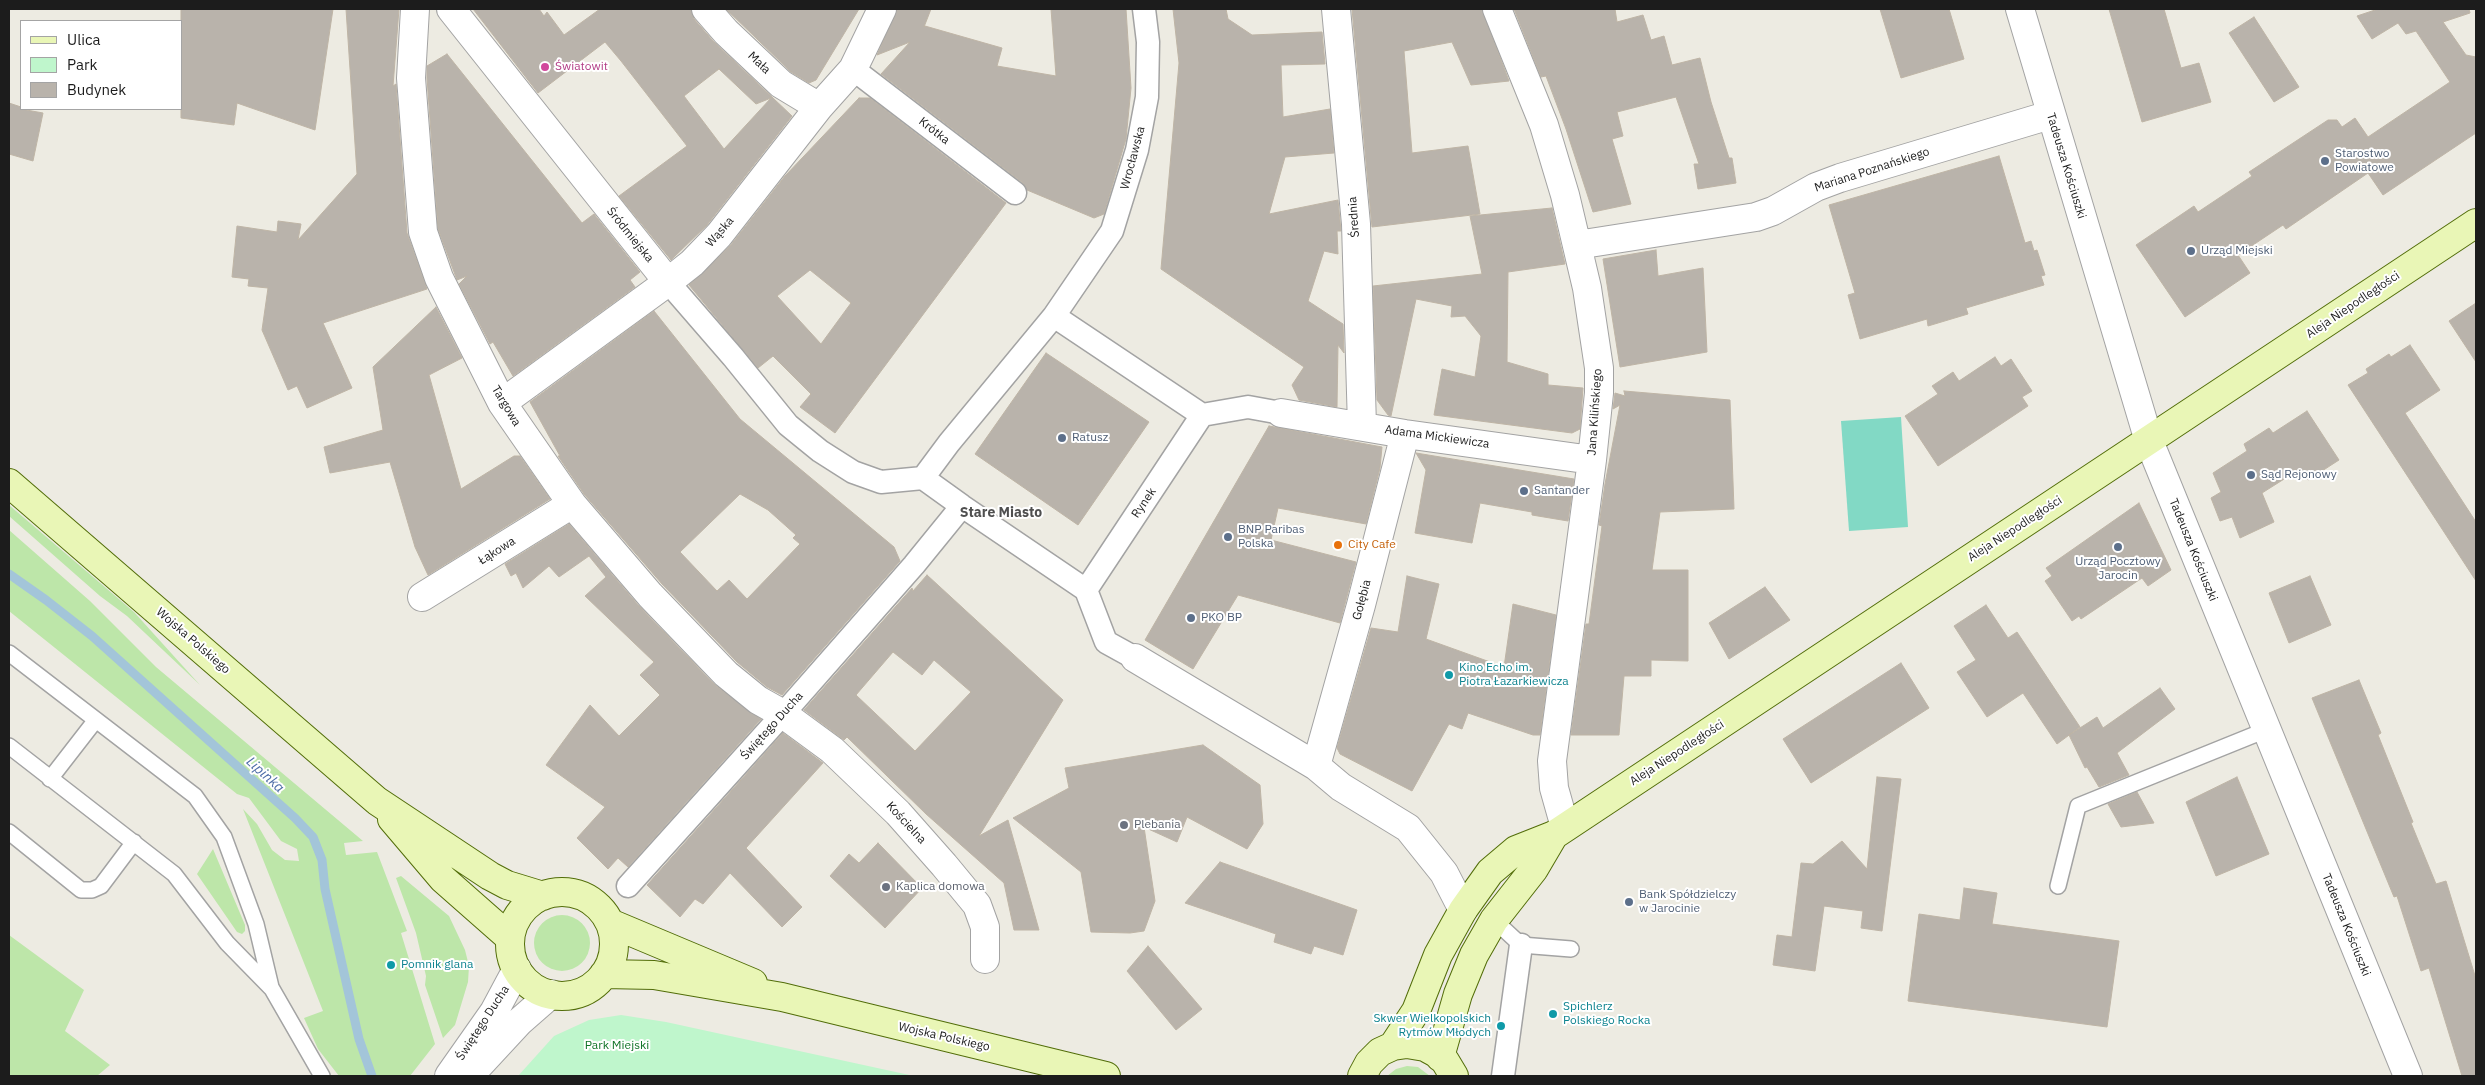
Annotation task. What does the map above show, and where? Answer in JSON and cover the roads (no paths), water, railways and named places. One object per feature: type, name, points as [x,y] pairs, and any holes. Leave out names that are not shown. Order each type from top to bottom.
[{"type":"main road","name":"Aleja Niepodległości","points":[[1393,1046],[1416,1011],[1438,955],[1462,910],[1490,872],[1516,850],[1559,831],[2476,223]]},
{"type":"main road","name":"Wojska Polskiego","points":[[9,483],[377,801],[490,876],[506,885],[543,896]]},
{"type":"main road","name":"Wojska Polskiego","points":[[377,801],[443,879],[510,938]]},
{"type":"main road","name":"Aleja Niepodległości","points":[[1447,1066],[1458,994],[1474,955],[1494,920],[1534,870],[1559,831]]},
{"type":"main road","points":[[558,892],[574,893],[589,899],[601,910],[610,923],[614,949],[611,962],[604,974],[594,985],[581,992],[566,995],[551,994],[531,986],[517,969],[510,948],[510,938],[514,924],[531,903],[543,896],[558,892]]},
{"type":"main road","name":"Wojska Polskiego","points":[[610,923],[726,970],[782,997]]},
{"type":"main road","name":"Wojska Polskiego","points":[[604,974],[654,975],[782,997],[1106,1076]]},
{"type":"main road","points":[[1359,1076],[1374,1057],[1393,1046],[1406,1044],[1419,1045],[1430,1049],[1447,1066]]},
{"type":"street","name":"Targowa","points":[[415,9],[411,78],[424,232],[439,278],[502,403],[572,504],[650,595],[726,674],[758,700],[783,714]]},
{"type":"street","name":"Śródmiejska","points":[[451,9],[668,282],[733,357],[788,425],[820,451],[853,472],[881,482],[923,478]]},
{"type":"street","name":"Mała","points":[[706,9],[726,32],[781,84],[819,107]]},
{"type":"street","name":"Wąska","points":[[502,403],[668,282],[692,263],[719,236],[819,107],[854,68],[882,9]]},
{"type":"street","name":"Wrocławska","points":[[1054,316],[1112,231],[1137,150],[1148,97],[1148,42],[1144,9]]},
{"type":"street","name":"Średnia","points":[[1336,9],[1356,224],[1362,426]]},
{"type":"street","name":"Jana Kilińskiego","points":[[1497,9],[1544,125],[1577,245],[1596,341],[1599,368],[1599,393],[1592,460],[1552,761],[1559,831]]},
{"type":"street","name":"Tadeusza Kościuszki","points":[[2020,9],[2050,115],[2149,441],[2408,1076]]},
{"type":"street","name":"Krótka","points":[[854,68],[1014,193]]},
{"type":"street","name":"Mariana Poznańskiego","points":[[1577,245],[1756,216],[1773,211],[1816,187],[1840,178],[2050,115]]},
{"type":"street","points":[[1281,413],[1248,407],[1202,415],[1054,316],[949,443],[923,478],[1086,590],[1106,642],[1316,766],[1347,791],[1408,828],[1444,874],[1462,910]]},
{"type":"street","name":"Adama Mickiewicza","points":[[1281,413],[1405,434],[1592,460]]},
{"type":"street","name":"Rynek","points":[[1086,590],[1202,415]]},
{"type":"street","name":"Gołębia","points":[[1316,766],[1361,605],[1405,434]]},
{"type":"street","name":"Łąkowa","points":[[422,597],[572,504]]},
{"type":"street","name":"Świętego Ducha","points":[[628,886],[914,565],[962,506]]},
{"type":"street","name":"Kościelna","points":[[783,714],[832,750],[898,813],[977,905],[985,927],[985,959]]},
{"type":"street","points":[[1503,1076],[1521,945]]},
{"type":"street","name":"Świętego Ducha","points":[[449,1076],[494,1012],[517,969]]},
{"type":"street","name":"Świętego Ducha","points":[[470,1076],[519,1022],[551,994]]},
{"type":"lane","points":[[9,653],[194,796],[224,837],[256,924],[272,989]]},
{"type":"lane","points":[[50,779],[95,721]]},
{"type":"lane","points":[[2058,886],[2078,806],[2266,730]]},
{"type":"lane","points":[[9,746],[174,874],[227,943],[272,989],[322,1076]]},
{"type":"lane","points":[[9,832],[82,890],[92,890],[101,886],[134,842]]},
{"type":"lane","points":[[1494,920],[1521,945],[1571,950]]},
{"type":"waterway","name":"Lipinka","points":[[9,574],[92,636],[295,818],[313,837],[322,860],[325,889],[359,1039],[372,1076]]},
{"type":"place","name":"Światowit","points":[[545,67]]},
{"type":"place","name":"Starostwo Powiatowe","points":[[2325,161]]},
{"type":"place","name":"Urząd Miejski","points":[[2191,251]]},
{"type":"place","name":"Ratusz","points":[[1062,438]]},
{"type":"place","name":"Sąd Rejonowy","points":[[2251,475]]},
{"type":"place","name":"Santander","points":[[1524,491]]},
{"type":"place","name":"BNP Paribas Polska","points":[[1228,537]]},
{"type":"place","name":"City Cafe","points":[[1338,545]]},
{"type":"place","name":"Urząd Pocztowy Jarocin","points":[[2118,547]]},
{"type":"place","name":"PKO BP","points":[[1191,618]]},
{"type":"place","name":"Kino Echo im. Piotra Łazarkiewicza","points":[[1449,675]]},
{"type":"place","name":"Plebania","points":[[1124,825]]},
{"type":"place","name":"Kaplica domowa","points":[[886,887]]},
{"type":"place","name":"Bank Spółdzielczy w Jarocinie","points":[[1629,902]]},
{"type":"place","name":"Pomnik glana","points":[[391,965]]},
{"type":"place","name":"Spichlerz Polskiego Rocka","points":[[1553,1014]]},
{"type":"place","name":"Skwer Wielkopolskich Rytmów Młodych","points":[[1501,1026]]},
{"type":"district","name":"Stare Miasto","points":[[1001,513]]},
{"type":"park label","name":"Park Miejski","points":[[617,1046]]}]
